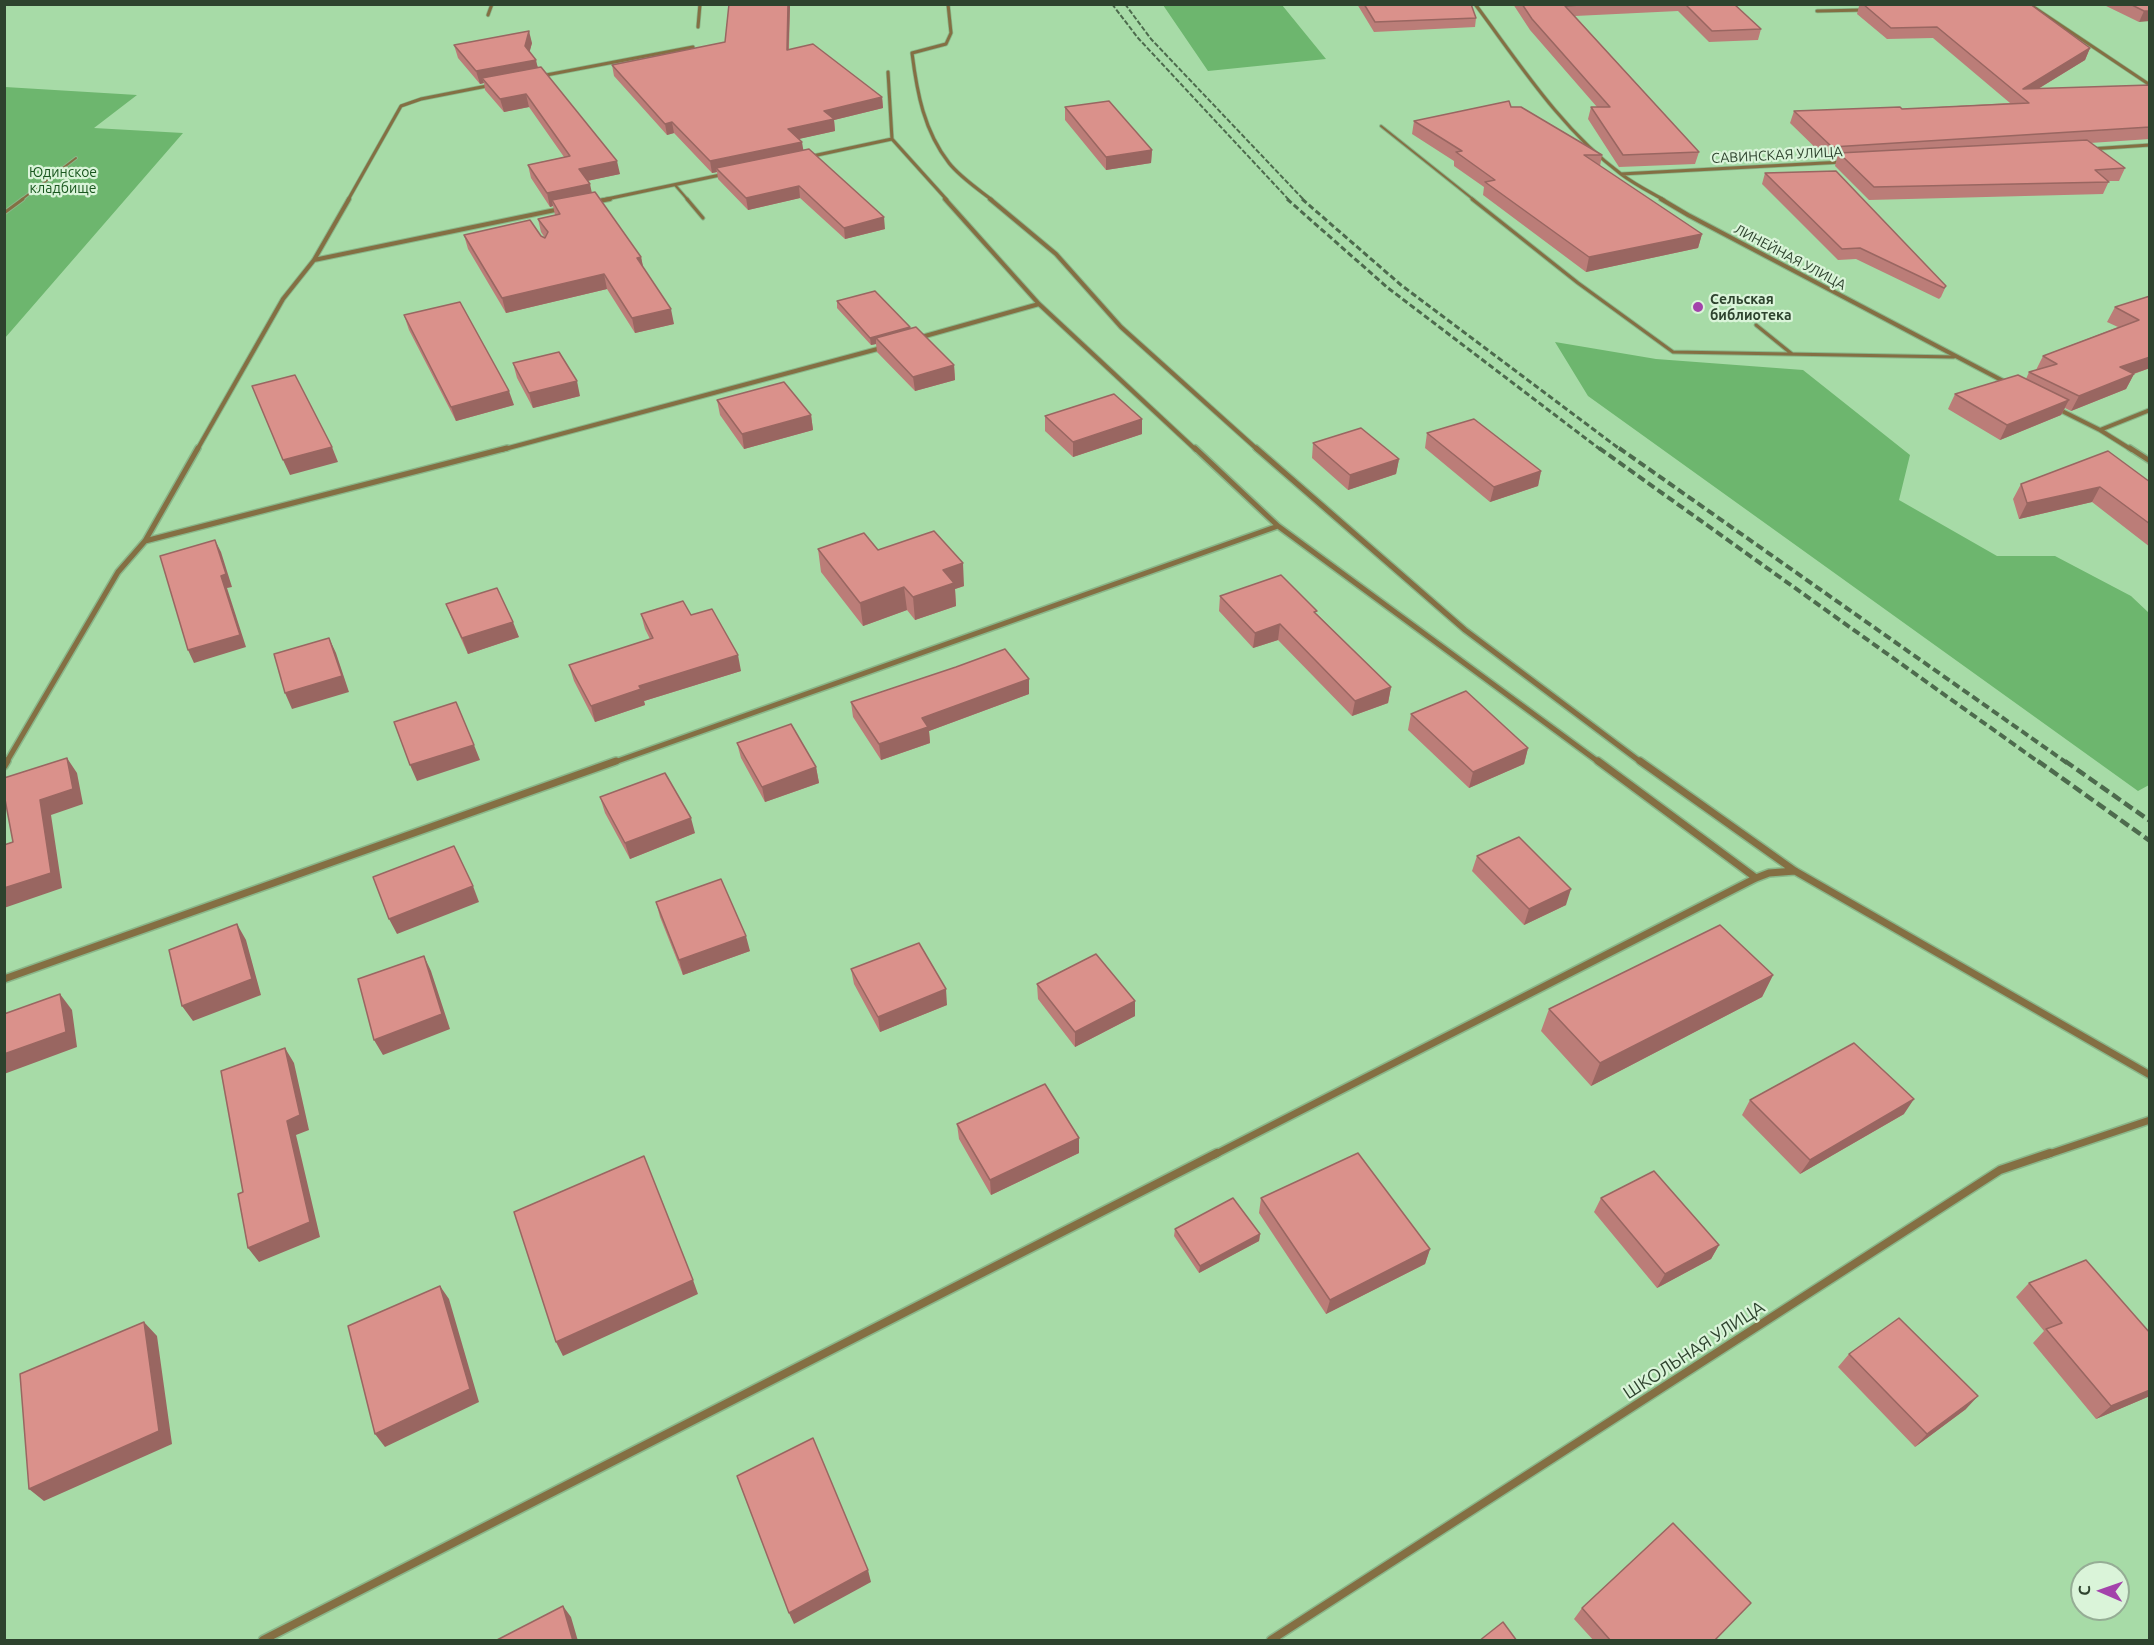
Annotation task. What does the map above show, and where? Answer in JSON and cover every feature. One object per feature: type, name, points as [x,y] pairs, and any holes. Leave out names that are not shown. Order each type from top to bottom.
[{"type":"street","points":[[488,15],[492,4]]},
{"type":"street","points":[[698,27],[700,4]]},
{"type":"street","points":[[948,4],[951,33],[946,44],[912,53],[916,84],[928,130],[950,165],[1056,254],[1121,327],[1212,410],[1465,630],[1744,837],[1795,871],[2150,1075]]},
{"type":"street","name":"ЛИНЕЙНАЯ УЛИЦА","points":[[1475,4],[1542,95],[1585,142],[1620,174],[1688,215],[1954,357],[2017,388]]},
{"type":"street","points":[[2018,5],[2029,5],[2150,85]]},
{"type":"street","points":[[1817,11],[1876,9]]},
{"type":"street","points":[[535,77],[693,47]]},
{"type":"street","points":[[888,72],[892,139],[1039,304],[1278,526],[1756,878]]},
{"type":"street","points":[[4,766],[118,572],[146,541],[283,299],[314,260],[400,106],[421,99],[501,84]]},
{"type":"street","points":[[801,158],[892,139]]},
{"type":"street","points":[[2079,149],[2150,145]]},
{"type":"street","name":"САВИНСКАЯ УЛИЦА","points":[[1620,174],[1844,162]]},
{"type":"street","points":[[583,204],[732,173]]},
{"type":"street","points":[[314,260],[572,206]]},
{"type":"street","points":[[913,339],[1039,304]]},
{"type":"street","points":[[146,541],[615,421],[890,345]]},
{"type":"street","points":[[2048,404],[2100,430],[2150,461]]},
{"type":"street","points":[[2100,430],[2150,410]]},
{"type":"street","points":[[4,979],[1278,526]]},
{"type":"street","points":[[263,1641],[1756,878],[1769,873],[1795,871]]},
{"type":"street","name":"ШКОЛЬНАЯ УЛИЦА","points":[[1271,1641],[2000,1170],[2150,1120]]},
{"type":"lane","points":[[1381,126],[1578,283],[1673,352],[1954,357]]},
{"type":"lane","points":[[4,213],[76,158]]},
{"type":"lane","points":[[675,185],[703,218]]},
{"type":"lane","points":[[525,216],[531,224]]},
{"type":"lane","points":[[1756,325],[1792,354]]},
{"type":"green space","points":[[1163,5],[1282,5],[1326,59],[1208,71]]},
{"type":"green space","name":"Юдинское кладбище","points":[[5,87],[137,95],[94,128],[183,133],[5,338]]},
{"type":"green space","points":[[1555,342],[1656,359],[1803,370],[1910,455],[1899,500],[1997,556],[2055,556],[2131,596],[2149,613],[2149,785],[2138,791],[1588,396]]},
{"type":"building","points":[[729,4],[788,4],[787,50],[813,44],[882,97],[824,111],[834,119],[788,129],[802,142],[710,161],[672,122],[665,124],[612,65],[725,42]]},
{"type":"building","points":[[1364,4],[1471,4],[1476,18],[1375,22]]},
{"type":"building","points":[[1522,4],[1596,4],[1565,6],[1699,152],[1623,155],[1591,107],[1610,107],[1532,19]]},
{"type":"building","points":[[1685,4],[1734,4],[1761,29],[1712,31]]},
{"type":"building","points":[[1863,4],[2030,4],[2090,48],[2023,89],[2150,85],[2150,127],[1832,147],[1794,111],[2029,103],[1937,27],[1891,28]]},
{"type":"building","points":[[2130,4],[2150,4],[2150,11],[2144,11]]},
{"type":"building","points":[[529,31],[525,46],[536,60],[476,71],[454,45]]},
{"type":"building","points":[[541,67],[617,161],[579,169],[590,184],[547,193],[528,165],[570,156],[526,94],[500,99],[482,78]]},
{"type":"building","points":[[1109,101],[1152,150],[1106,157],[1065,107]]},
{"type":"building","points":[[1509,101],[1511,107],[1521,107],[1602,155],[1584,155],[1702,234],[1589,257],[1485,182],[1495,180],[1456,152],[1462,151],[1414,121]]},
{"type":"building","points":[[2087,140],[2125,168],[2095,170],[2109,182],[1874,187],[1839,153]]},
{"type":"building","points":[[809,149],[884,217],[844,228],[799,186],[746,198],[716,168]]},
{"type":"building","points":[[1836,171],[1946,286],[1944,288],[1860,248],[1842,249],[1765,173]]},
{"type":"building","points":[[595,192],[641,257],[637,258],[671,309],[632,318],[604,274],[502,298],[464,235],[530,220],[545,238],[548,232],[538,219],[560,214],[552,200]]},
{"type":"building","points":[[875,291],[910,327],[870,338],[837,301]]},
{"type":"building","points":[[2150,296],[2150,357],[2120,367],[2134,374],[2079,396],[2029,372],[2057,364],[2043,356],[2139,320],[2115,307]]},
{"type":"building","points":[[460,302],[509,391],[451,407],[404,315]]},
{"type":"building","points":[[916,327],[954,365],[913,377],[876,338]]},
{"type":"building","points":[[559,352],[577,381],[529,393],[513,363]]},
{"type":"building","points":[[295,375],[332,447],[283,460],[252,386]]},
{"type":"building","points":[[2018,375],[2069,400],[2007,425],[1955,394]]},
{"type":"building","points":[[784,382],[811,415],[742,434],[717,400]]},
{"type":"building","points":[[1114,394],[1142,419],[1073,442],[1045,416]]},
{"type":"building","points":[[1474,419],[1541,471],[1494,487],[1427,433]]},
{"type":"building","points":[[1361,428],[1399,459],[1350,475],[1313,443]]},
{"type":"building","points":[[2108,451],[2150,482],[2150,524],[2100,487],[2027,503],[2021,484]]},
{"type":"building","points":[[934,531],[963,563],[943,570],[954,583],[913,597],[904,587],[860,603],[818,549],[864,533],[878,550]]},
{"type":"building","points":[[215,540],[226,574],[221,576],[240,635],[188,650],[160,556]]},
{"type":"building","points":[[1281,575],[1317,611],[1314,612],[1391,687],[1355,701],[1280,624],[1255,633],[1220,596]]},
{"type":"building","points":[[497,588],[513,622],[462,638],[446,604]]},
{"type":"building","points":[[683,601],[691,615],[712,609],[738,655],[639,686],[641,689],[591,706],[569,665],[653,638],[641,614]]},
{"type":"building","points":[[329,638],[342,676],[285,693],[274,654]]},
{"type":"building","points":[[1005,649],[1029,679],[922,718],[928,727],[879,744],[851,702],[956,667]]},
{"type":"building","points":[[1466,691],[1528,748],[1473,772],[1411,714]]},
{"type":"building","points":[[456,702],[474,745],[410,765],[394,722]]},
{"type":"building","points":[[791,724],[816,767],[762,787],[737,743]]},
{"type":"building","points":[[67,758],[73,789],[40,800],[51,873],[4,888],[4,845],[13,842],[4,794],[4,778]]},
{"type":"building","points":[[665,773],[691,818],[625,843],[600,797]]},
{"type":"building","points":[[1519,837],[1571,889],[1529,909],[1477,856]]},
{"type":"building","points":[[454,846],[473,886],[389,919],[373,877]]},
{"type":"building","points":[[721,879],[746,936],[679,960],[656,902]]},
{"type":"building","points":[[237,924],[252,979],[182,1006],[169,950]]},
{"type":"building","points":[[1720,925],[1773,975],[1600,1063],[1549,1009]]},
{"type":"building","points":[[919,943],[946,989],[878,1017],[851,969]]},
{"type":"building","points":[[1096,954],[1135,1001],[1075,1032],[1037,984]]},
{"type":"building","points":[[424,956],[442,1014],[374,1040],[358,979]]},
{"type":"building","points":[[60,994],[66,1032],[4,1054],[4,1014]]},
{"type":"building","points":[[1854,1043],[1914,1099],[1810,1160],[1750,1100]]},
{"type":"building","points":[[285,1048],[300,1115],[287,1121],[310,1222],[248,1248],[238,1194],[243,1192],[221,1071]]},
{"type":"building","points":[[1045,1084],[1079,1138],[990,1180],[957,1124]]},
{"type":"building","points":[[1358,1153],[1430,1249],[1330,1300],[1261,1198]]},
{"type":"building","points":[[644,1156],[693,1280],[556,1342],[514,1212]]},
{"type":"building","points":[[1654,1171],[1719,1245],[1665,1274],[1601,1198]]},
{"type":"building","points":[[1233,1198],[1260,1234],[1200,1266],[1175,1229]]},
{"type":"building","points":[[2086,1260],[2150,1333],[2150,1390],[2111,1406],[2046,1329],[2062,1323],[2029,1283]]},
{"type":"building","points":[[440,1286],[470,1389],[375,1434],[348,1326]]},
{"type":"building","points":[[1899,1318],[1978,1396],[1927,1434],[1849,1354]]},
{"type":"building","points":[[144,1322],[159,1431],[29,1489],[20,1374]]},
{"type":"building","points":[[813,1438],[868,1570],[789,1613],[737,1476]]},
{"type":"building","points":[[1673,1523],[1751,1603],[1714,1641],[1611,1641],[1582,1608]]},
{"type":"building","points":[[563,1606],[573,1641],[495,1641]]},
{"type":"building","points":[[1503,1622],[1517,1641],[1479,1641]]},
{"type":"railway","points":[[1112,4],[1138,38],[1289,200]]},
{"type":"railway","points":[[1125,4],[1151,39],[1304,200]]},
{"type":"railway","points":[[1287,199],[1388,288],[1601,450]]},
{"type":"railway","points":[[1302,199],[1401,285],[1621,450]]},
{"type":"railway","points":[[1599,448],[2040,763]]},
{"type":"railway","points":[[1619,448],[2067,763]]},
{"type":"railway","points":[[2038,761],[2150,841]]},
{"type":"railway","points":[[2065,761],[2150,821]]},
{"type":"place","name":"Сельская библиотека","points":[[1698,307]]}]
